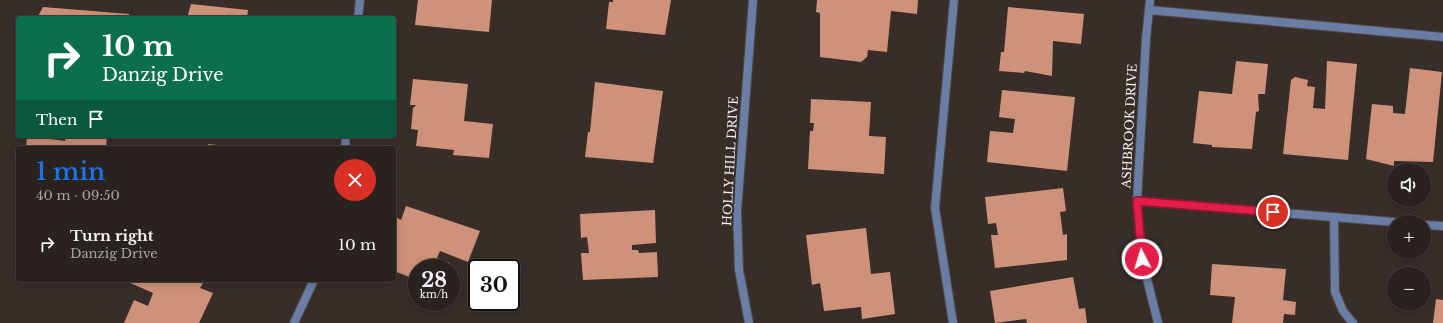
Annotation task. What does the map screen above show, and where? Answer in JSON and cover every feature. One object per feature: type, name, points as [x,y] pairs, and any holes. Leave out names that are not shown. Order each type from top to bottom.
[{"type":"street","points":[[358,16],[360,0]]},
{"type":"street","name":"HOLLY HILL DRIVE","points":[[749,323],[739,270],[737,212],[753,0]]},
{"type":"street","points":[[953,323],[935,208],[954,0]]},
{"type":"street","name":"ASHBROOK DRIVE","points":[[1150,0],[1137,201],[1142,259],[1158,323]]},
{"type":"street","points":[[1149,10],[1443,37]]},
{"type":"street","points":[[1137,201],[1387,221]]},
{"type":"street","points":[[1334,217],[1333,266],[1335,292],[1342,311],[1353,323]]},
{"type":"street","points":[[1431,225],[1443,226]]},
{"type":"street","points":[[294,323],[313,282]]},
{"type":"building","points":[[418,0],[492,0],[489,32],[415,25]]},
{"type":"building","points":[[613,0],[671,0],[665,35],[606,29],[609,2],[613,2]]},
{"type":"building","points":[[817,0],[918,0],[917,14],[891,11],[887,52],[868,50],[867,57],[861,62],[820,57],[820,13],[816,12]]},
{"type":"building","points":[[191,4],[248,10],[247,16],[188,16]]},
{"type":"building","points":[[43,7],[129,14],[129,16],[38,16]]},
{"type":"building","points":[[1008,7],[1084,14],[1081,44],[1053,41],[1052,76],[1025,71],[1024,73],[999,71],[1001,52],[1004,52]]},
{"type":"building","points":[[1236,61],[1268,64],[1265,94],[1258,94],[1259,111],[1256,112],[1252,149],[1212,147],[1212,145],[1193,143],[1199,91],[1232,94]]},
{"type":"building","points":[[1327,61],[1357,64],[1348,160],[1283,154],[1291,80],[1295,77],[1308,80],[1307,86],[1315,87],[1313,108],[1325,109]]},
{"type":"building","points":[[1410,68],[1442,72],[1433,162],[1394,161],[1394,163],[1387,163],[1387,164],[1366,159],[1372,104],[1393,106],[1393,113],[1405,114]]},
{"type":"building","points":[[413,79],[468,84],[464,121],[493,124],[489,158],[453,155],[454,150],[416,146],[418,130],[411,129],[413,108],[416,105],[410,105]]},
{"type":"building","points":[[595,82],[663,91],[653,163],[585,157],[588,132],[590,132]]},
{"type":"building","points":[[1002,90],[1075,97],[1067,171],[987,162],[990,131],[1013,133],[1015,119],[999,117]]},
{"type":"building","points":[[811,99],[871,102],[869,136],[886,137],[884,174],[808,169],[810,131],[813,131],[814,123],[810,123]]},
{"type":"building","points":[[27,138],[42,138],[65,141],[66,138],[107,138],[106,146],[26,146]]},
{"type":"building","points":[[208,144],[227,146],[208,146]]},
{"type":"building","points":[[1063,188],[1066,211],[1060,212],[1063,235],[1067,234],[1067,260],[995,268],[991,235],[998,235],[996,223],[988,224],[985,197]]},
{"type":"building","points":[[406,206],[480,231],[468,262],[440,251],[437,258],[440,259],[408,259],[408,276],[396,272],[397,218],[401,220]]},
{"type":"building","points":[[655,210],[656,243],[632,245],[632,250],[638,250],[639,253],[657,252],[658,277],[583,280],[581,253],[589,253],[587,237],[581,238],[580,214]]},
{"type":"building","points":[[866,228],[871,274],[890,272],[895,314],[862,319],[861,307],[824,311],[820,283],[812,285],[806,235]]},
{"type":"building","points":[[1212,264],[1286,269],[1283,300],[1296,302],[1295,315],[1284,314],[1283,323],[1232,323],[1235,297],[1210,295]]},
{"type":"building","points":[[1073,277],[1079,309],[1085,308],[1087,323],[1027,323],[1026,319],[995,323],[990,291]]},
{"type":"building","points":[[128,282],[201,282],[203,283],[200,288],[213,293],[199,323],[124,323],[134,300],[148,306],[153,293]]},
{"type":"building","points":[[1436,299],[1443,300],[1443,323],[1433,323]]},
{"type":"route","points":[[1142,259],[1137,201],[1273,212]]}]
